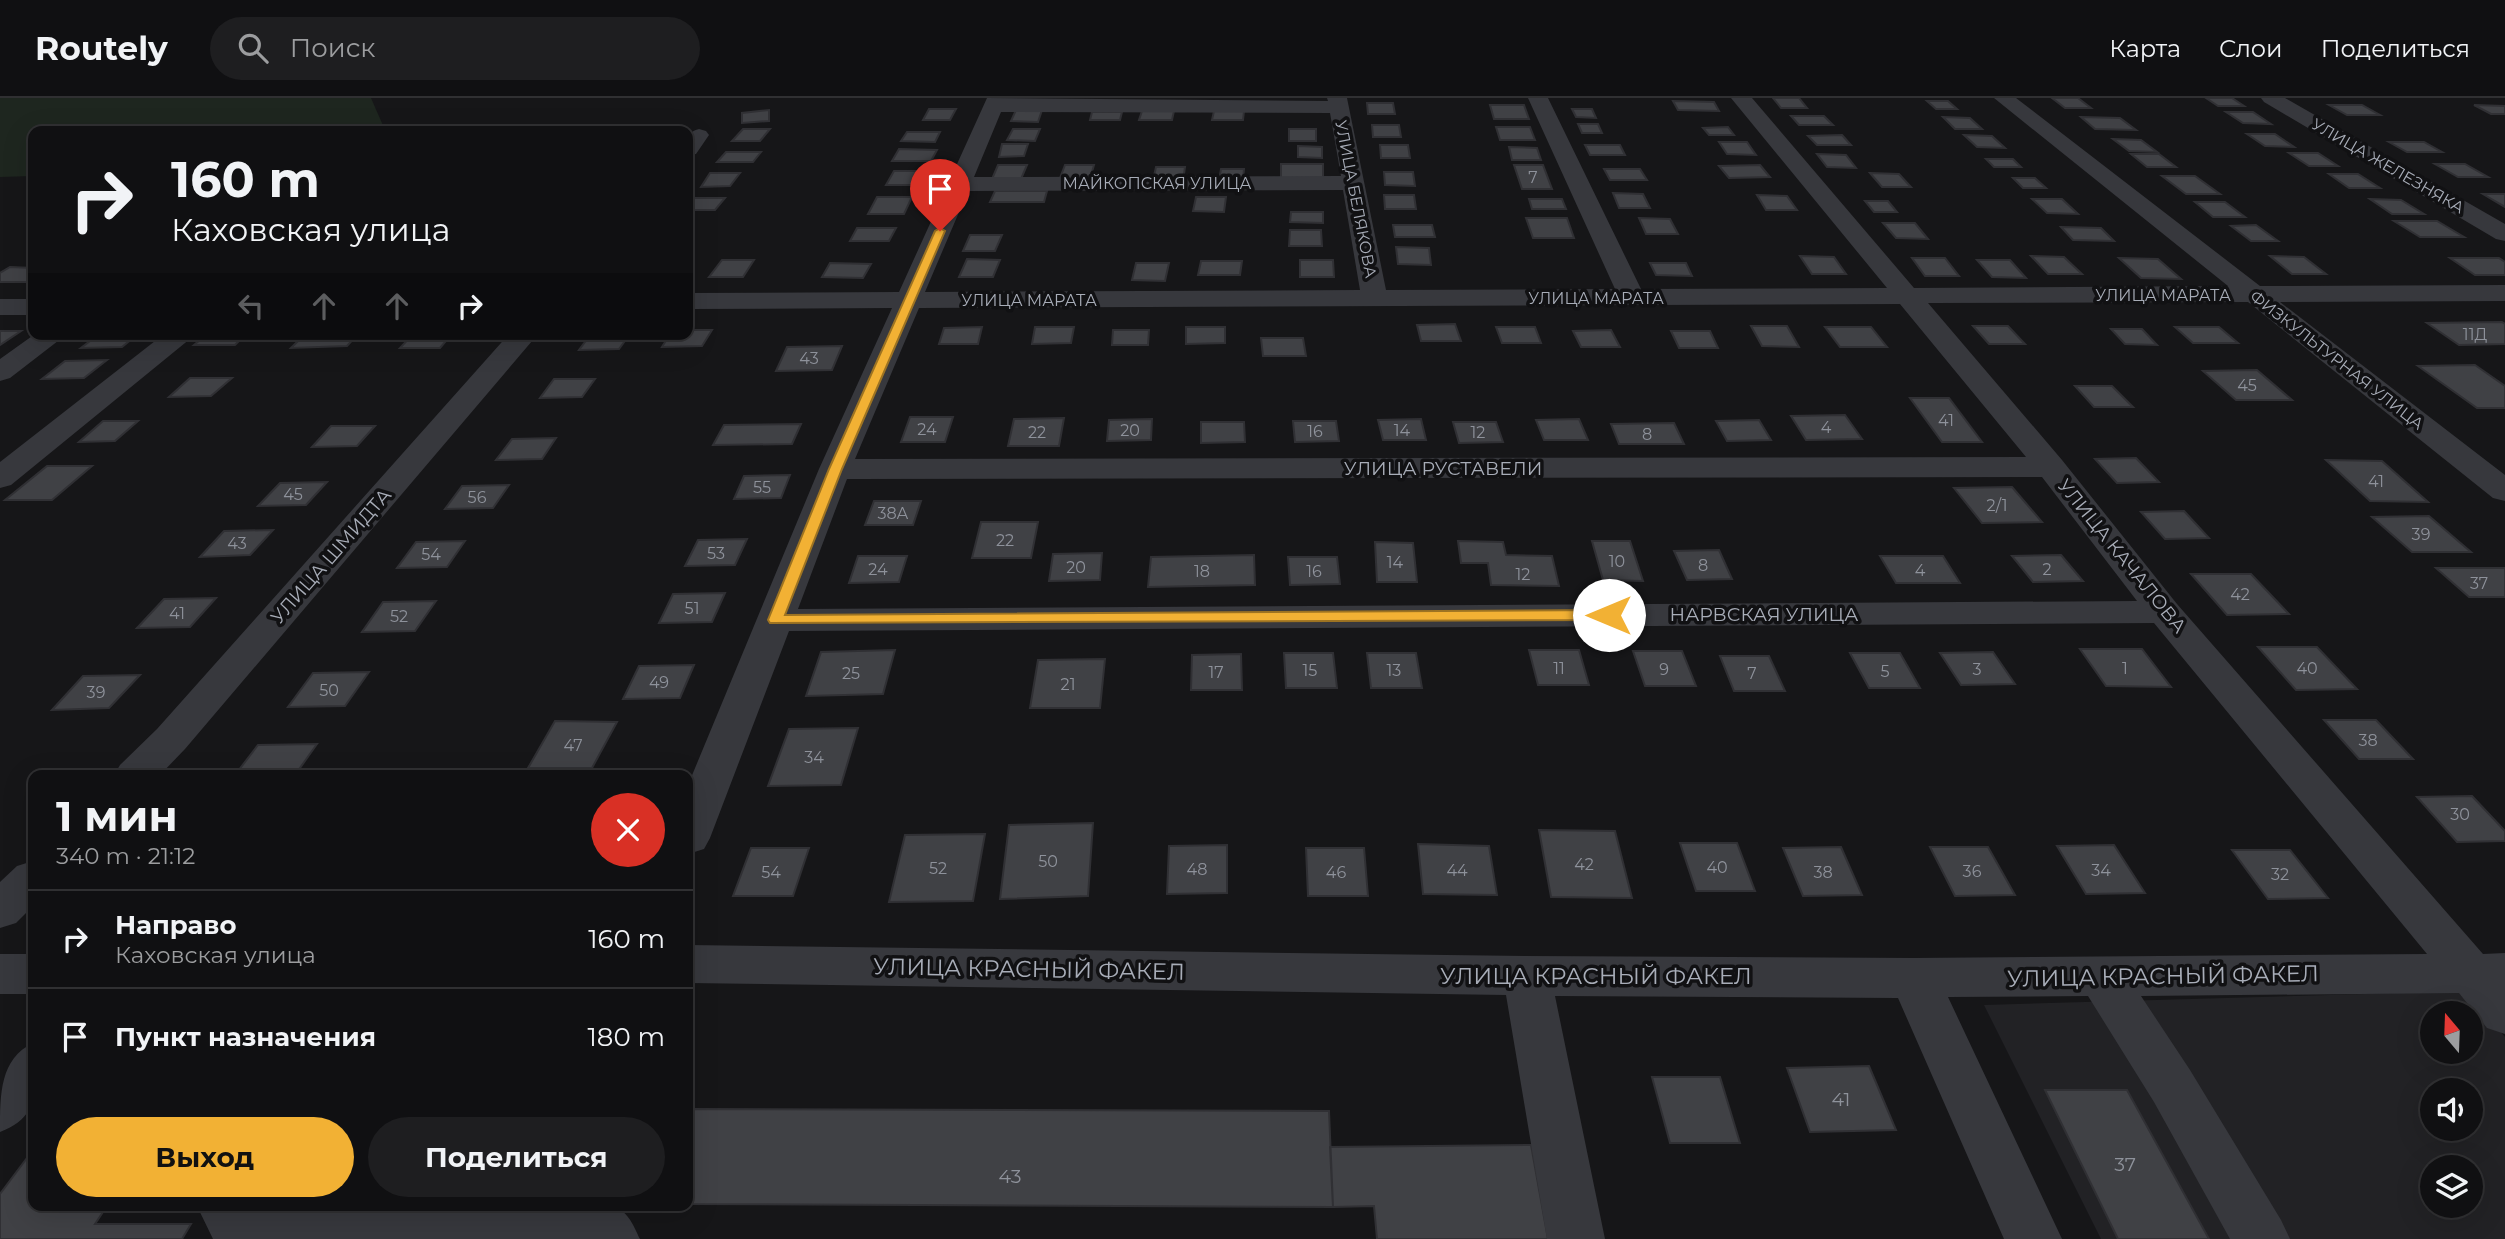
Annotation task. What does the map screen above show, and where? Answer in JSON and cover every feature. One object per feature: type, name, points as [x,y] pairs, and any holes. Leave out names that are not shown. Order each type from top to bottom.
[{"type":"street","points":[[1538,98],[1632,298]]},
{"type":"street","name":"УЛИЦА КАЧАЛОВА","points":[[1741,98],[2051,467],[2164,612],[2489,973],[2505,1013]]},
{"type":"street","name":"ФИЗКУЛЬТУРНАЯ УЛИЦА","points":[[2004,98],[2505,491]]},
{"type":"street","name":"УЛИЦА ЖЕЛЕЗНЯКА","points":[[2271,98],[2505,234]]},
{"type":"street","points":[[693,825],[835,469],[996,102],[1338,103]]},
{"type":"street","name":"УЛИЦА БЕЛЯКОВА","points":[[1338,103],[1375,299]]},
{"type":"street","name":"МАЙКОПСКАЯ УЛИЦА","points":[[962,184],[1353,183]]},
{"type":"street","name":"УЛИЦА МАРАТА","points":[[693,301],[2505,293]]},
{"type":"street","points":[[0,307],[28,307]]},
{"type":"street","points":[[0,372],[45,340]]},
{"type":"street","points":[[0,478],[174,340]]},
{"type":"street","name":"УЛИЦА ШМИДТА","points":[[140,770],[171,739],[519,340]]},
{"type":"street","name":"УЛИЦА РУСТАВЕЛИ","points":[[835,469],[2051,467]]},
{"type":"street","name":"НАРВСКАЯ УЛИЦА","points":[[775,620],[2164,612]]},
{"type":"street","points":[[0,910],[28,883]]},
{"type":"street","name":"УЛИЦА КРАСНЫЙ ФАКЕЛ","points":[[693,964],[1527,976],[1914,978],[2489,973]]},
{"type":"street","points":[[0,974],[28,974]]},
{"type":"street","points":[[1527,976],[1576,1239]]},
{"type":"street","points":[[2101,976],[2172,1086],[2261,1239]]},
{"type":"street","points":[[1914,978],[2033,1239]]},
{"type":"street","points":[[0,1109],[28,1073]]},
{"type":"street","points":[[244,1225],[537,1215],[601,1228],[611,1239]]},
{"type":"shaded area","points":[[0,98],[371,98],[383,126],[28,126],[28,176],[0,177]]},
{"type":"shaded area","points":[[2467,991],[2475,1001],[2420,1001],[2420,1064],[2483,1064],[2483,1010],[2505,1037],[2505,1239],[2101,1239],[1984,1005]]},
{"type":"building","points":[[1773,98],[1799,98],[1807,108],[1781,108]]},
{"type":"building","points":[[2052,98],[2078,98],[2091,108],[2065,108]]},
{"type":"building","points":[[2206,98],[2232,98],[2244,106],[2218,106]]},
{"type":"building","points":[[1673,101],[1714,102],[1719,111],[1678,110]]},
{"type":"building","points":[[1927,101],[1948,101],[1957,109],[1936,109]]},
{"type":"building","points":[[1367,103],[1393,103],[1395,114],[1368,114]]},
{"type":"building","points":[[1490,105],[1524,105],[1529,119],[1494,119]]},
{"type":"building","points":[[2329,105],[2362,105],[2380,115],[2347,115]]},
{"type":"building","points":[[2474,105],[2505,106],[2505,114],[2491,114]]},
{"type":"building","points":[[929,109],[956,109],[950,120],[923,120]]},
{"type":"building","points":[[1572,109],[1592,109],[1596,118],[1576,117]]},
{"type":"building","points":[[769,110],[769,121],[742,123],[742,113]]},
{"type":"building","points":[[1016,110],[1042,110],[1038,122],[1011,121]]},
{"type":"building","points":[[1142,111],[1174,111],[1172,120],[1139,120]]},
{"type":"building","points":[[1214,111],[1244,111],[1243,120],[1212,120]]},
{"type":"building","points":[[1092,112],[1122,112],[1120,120],[1090,120]]},
{"type":"building","points":[[2226,112],[2253,112],[2271,124],[2243,123]]},
{"type":"building","points":[[1791,116],[1824,116],[1833,125],[1799,125]]},
{"type":"building","points":[[1943,117],[1970,118],[1982,129],[1955,129]]},
{"type":"building","points":[[2081,117],[2120,118],[2136,130],[2095,129]]},
{"type":"building","points":[[1578,124],[1598,124],[1602,133],[1582,133]]},
{"type":"building","points":[[1372,125],[1399,125],[1401,137],[1373,137]]},
{"type":"building","points":[[1496,127],[1530,127],[1535,140],[1500,140]]},
{"type":"building","points":[[1728,127],[1734,135],[1709,135],[1703,128]]},
{"type":"building","points":[[743,129],[770,129],[760,141],[732,141]]},
{"type":"building","points":[[1013,129],[1040,129],[1035,141],[1007,140]]},
{"type":"building","points":[[1289,129],[1316,129],[1316,141],[1289,141]]},
{"type":"building","points":[[907,132],[940,132],[935,142],[901,141]]},
{"type":"building","points":[[2247,134],[2275,134],[2294,147],[2265,146]]},
{"type":"building","points":[[1842,135],[1851,145],[1817,145],[1808,136]]},
{"type":"building","points":[[1964,135],[1992,136],[2005,148],[1977,147]]},
{"type":"building","points":[[2113,139],[2141,140],[2157,152],[2129,151]]},
{"type":"building","points":[[1719,142],[1747,142],[1756,155],[1727,154]]},
{"type":"building","points":[[2389,142],[2424,142],[2442,152],[2407,152]]},
{"type":"building","points":[[1002,144],[1028,144],[1024,156],[999,157]]},
{"type":"building","points":[[1380,145],[1408,145],[1410,158],[1381,158]]},
{"type":"building","points":[[1585,145],[1620,145],[1625,155],[1590,155]]},
{"type":"building","points":[[1298,146],[1322,147],[1322,158],[1298,157]]},
{"type":"building","points":[[1509,147],[1537,148],[1541,160],[1512,160]]},
{"type":"building","points":[[899,149],[937,150],[931,161],[892,161]]},
{"type":"building","points":[[726,152],[761,152],[753,162],[717,162]]},
{"type":"building","points":[[2289,153],[2318,153],[2338,166],[2309,166]]},
{"type":"building","points":[[1817,154],[1846,155],[1856,168],[1827,167]]},
{"type":"building","points":[[2131,154],[2159,154],[2176,167],[2147,167]]},
{"type":"building","points":[[1986,159],[2013,159],[2021,167],[1994,167]]},
{"type":"building","points":[[1281,164],[1323,164],[1323,180],[1281,180]]},
{"type":"building","points":[[2435,164],[2465,164],[2488,177],[2458,177]]},
{"type":"building","points":[[998,165],[1027,165],[1021,179],[992,179]]},
{"type":"building","points":[[1065,165],[1094,165],[1090,179],[1060,178]]},
{"type":"building","points":[[1514,165],[1543,165],[1552,189],[1522,189]]},
{"type":"building","points":[[1760,165],[1770,177],[1729,178],[1719,166]]},
{"type":"building","points":[[1156,167],[1185,167],[1183,181],[1153,180]]},
{"type":"building","points":[[1221,169],[1244,169],[1243,180],[1219,180]]},
{"type":"building","points":[[1604,169],[1640,169],[1647,180],[1610,180]]},
{"type":"building","points":[[894,171],[923,171],[916,185],[886,185]]},
{"type":"building","points":[[1384,172],[1413,172],[1415,186],[1385,185]]},
{"type":"building","points":[[710,173],[740,173],[730,186],[701,187]]},
{"type":"building","points":[[1870,173],[1899,174],[1911,187],[1882,187]]},
{"type":"building","points":[[2329,174],[2358,174],[2380,188],[2349,188]]},
{"type":"building","points":[[2162,176],[2195,176],[2220,194],[2186,194]]},
{"type":"building","points":[[2013,178],[2035,178],[2046,188],[2023,188]]},
{"type":"building","points":[[995,191],[1047,191],[1044,202],[990,202]]},
{"type":"building","points":[[1613,193],[1643,194],[1650,208],[1619,208]]},
{"type":"building","points":[[2483,194],[2505,194],[2505,207]]},
{"type":"building","points":[[1384,195],[1414,195],[1416,209],[1385,209]]},
{"type":"building","points":[[1757,195],[1787,196],[1797,210],[1766,210]]},
{"type":"building","points":[[877,197],[912,197],[904,214],[868,214]]},
{"type":"building","points":[[1196,197],[1226,197],[1224,212],[1193,211]]},
{"type":"building","points":[[693,198],[725,198],[715,210],[693,210]]},
{"type":"building","points":[[1529,199],[1562,199],[1566,209],[1532,209]]},
{"type":"building","points":[[2032,199],[2062,199],[2078,214],[2047,213]]},
{"type":"building","points":[[2370,199],[2401,200],[2424,214],[2392,214]]},
{"type":"building","points":[[1865,201],[1888,201],[1897,212],[1874,212]]},
{"type":"building","points":[[2195,202],[2225,202],[2245,217],[2213,217]]},
{"type":"building","points":[[1291,212],[1323,212],[1323,223],[1290,222]]},
{"type":"building","points":[[1526,218],[1567,218],[1574,238],[1533,238]]},
{"type":"building","points":[[1639,218],[1670,219],[1678,234],[1646,234]]},
{"type":"building","points":[[2394,221],[2437,221],[2464,237],[2420,237]]},
{"type":"building","points":[[1883,223],[1915,223],[1928,239],[1896,238]]},
{"type":"building","points":[[1393,225],[1432,225],[1435,237],[1395,237]]},
{"type":"building","points":[[2256,225],[2278,241],[2251,241],[2231,226]]},
{"type":"building","points":[[2061,227],[2101,228],[2114,241],[2073,240]]},
{"type":"building","points":[[857,228],[896,228],[889,241],[850,241]]},
{"type":"building","points":[[1290,230],[1321,230],[1322,246],[1289,246]]},
{"type":"building","points":[[970,235],[1002,235],[995,251],[963,251]]},
{"type":"building","points":[[1396,247],[1429,248],[1431,265],[1398,264]]},
{"type":"building","points":[[1800,256],[1834,257],[1846,274],[1812,274]]},
{"type":"building","points":[[2031,256],[2064,257],[2082,274],[2048,274]]},
{"type":"building","points":[[2270,256],[2304,257],[2326,274],[2292,274]]},
{"type":"building","points":[[1912,258],[1945,258],[1959,276],[1925,276]]},
{"type":"building","points":[[2119,258],[2158,259],[2181,279],[2141,278]]},
{"type":"building","points":[[2450,258],[2499,258],[2505,262],[2505,275],[2475,275]]},
{"type":"building","points":[[967,259],[1000,260],[993,277],[959,277]]},
{"type":"building","points":[[722,260],[754,260],[743,277],[709,277]]},
{"type":"building","points":[[1300,260],[1333,260],[1334,277],[1300,277]]},
{"type":"building","points":[[1977,260],[2010,260],[2026,278],[1992,277]]},
{"type":"building","points":[[1201,261],[1242,261],[1240,275],[1198,275]]},
{"type":"building","points":[[830,263],[871,264],[863,278],[822,277]]},
{"type":"building","points":[[1136,263],[1169,263],[1165,281],[1132,280]]},
{"type":"building","points":[[1650,263],[1686,263],[1692,276],[1656,275]]},
{"type":"building","points":[[10,267],[28,268],[28,282],[0,282],[0,273]]},
{"type":"building","points":[[2427,323],[2505,324],[2505,344],[2459,345]]},
{"type":"building","points":[[1455,324],[1461,341],[1421,341],[1417,325]]},
{"type":"building","points":[[1751,326],[1787,326],[1799,347],[1762,346]]},
{"type":"building","points":[[1973,326],[2008,326],[2025,344],[1989,344]]},
{"type":"building","points":[[982,327],[978,344],[939,344],[944,328]]},
{"type":"building","points":[[1035,327],[1074,327],[1071,343],[1032,344]]},
{"type":"building","points":[[1186,327],[1225,327],[1225,343],[1186,344]]},
{"type":"building","points":[[1496,327],[1535,327],[1541,343],[1502,343]]},
{"type":"building","points":[[1825,327],[1871,327],[1887,347],[1840,347]]},
{"type":"building","points":[[2175,327],[2219,327],[2238,343],[2193,343]]},
{"type":"building","points":[[2111,329],[2142,329],[2157,345],[2125,344]]},
{"type":"building","points":[[693,330],[712,330],[702,346],[662,347],[666,340],[693,340]]},
{"type":"building","points":[[1113,330],[1149,330],[1148,345],[1112,345]]},
{"type":"building","points":[[1611,330],[1620,347],[1581,347],[1573,331]]},
{"type":"building","points":[[0,331],[21,331],[0,345]]},
{"type":"building","points":[[1671,331],[1710,331],[1718,348],[1679,348]]},
{"type":"building","points":[[1261,338],[1303,338],[1306,356],[1263,356]]},
{"type":"building","points":[[91,340],[131,340],[122,347],[81,348]]},
{"type":"building","points":[[200,340],[240,340],[235,345],[194,345]]},
{"type":"building","points":[[299,340],[352,340],[347,346],[291,348]]},
{"type":"building","points":[[407,340],[447,340],[440,348],[400,348]]},
{"type":"building","points":[[586,340],[626,340],[619,349],[579,350]]},
{"type":"building","points":[[842,346],[832,370],[776,371],[787,347]]},
{"type":"building","points":[[107,360],[84,378],[42,379],[65,361]]},
{"type":"building","points":[[2475,365],[2505,386],[2505,408],[2477,408],[2418,366]]},
{"type":"building","points":[[2257,370],[2292,400],[2236,400],[2203,371]]},
{"type":"building","points":[[190,378],[232,378],[211,396],[169,397]]},
{"type":"building","points":[[554,379],[595,379],[582,397],[540,398]]},
{"type":"building","points":[[2075,386],[2112,386],[2133,407],[2094,407]]},
{"type":"building","points":[[1910,398],[1949,398],[1982,442],[1942,442]]},
{"type":"building","points":[[1845,415],[1862,439],[1806,440],[1791,416]]},
{"type":"building","points":[[910,417],[953,417],[945,442],[901,442]]},
{"type":"building","points":[[1064,418],[1059,446],[1008,446],[1014,419]]},
{"type":"building","points":[[1152,419],[1151,440],[1107,441],[1109,420]]},
{"type":"building","points":[[1421,419],[1426,440],[1383,440],[1378,420]]},
{"type":"building","points":[[1579,419],[1588,440],[1544,440],[1536,420]]},
{"type":"building","points":[[1759,420],[1771,440],[1727,441],[1716,421]]},
{"type":"building","points":[[103,421],[138,421],[115,441],[79,442]]},
{"type":"building","points":[[1293,421],[1336,421],[1339,441],[1295,442]]},
{"type":"building","points":[[1201,422],[1244,422],[1245,442],[1201,443]]},
{"type":"building","points":[[1453,422],[1496,422],[1503,442],[1459,443]]},
{"type":"building","points":[[1674,423],[1684,444],[1619,444],[1611,424]]},
{"type":"building","points":[[801,424],[792,444],[713,445],[724,425]]},
{"type":"building","points":[[331,426],[375,426],[357,446],[312,447]]},
{"type":"building","points":[[556,438],[542,459],[496,460],[512,439]]},
{"type":"building","points":[[2136,458],[2159,482],[2117,483],[2095,459]]},
{"type":"building","points":[[2326,460],[2382,461],[2428,502],[2370,501]]},
{"type":"building","points":[[47,466],[92,466],[52,500],[5,500]]},
{"type":"building","points":[[790,475],[781,498],[734,499],[744,476]]},
{"type":"building","points":[[327,482],[306,505],[258,506],[280,483]]},
{"type":"building","points":[[509,485],[493,508],[445,509],[462,486]]},
{"type":"building","points":[[2012,487],[2042,522],[1982,523],[1954,488]]},
{"type":"building","points":[[874,501],[921,501],[913,525],[865,525]]},
{"type":"building","points":[[2184,511],[2209,538],[2165,539],[2141,512]]},
{"type":"building","points":[[2429,516],[2471,552],[2412,552],[2372,517]]},
{"type":"building","points":[[981,522],[1038,522],[1031,558],[972,558]]},
{"type":"building","points":[[273,530],[250,555],[200,557],[224,531]]},
{"type":"building","points":[[747,539],[735,565],[685,566],[698,540]]},
{"type":"building","points":[[465,541],[447,567],[397,568],[416,542]]},
{"type":"building","points":[[1458,541],[1503,542],[1506,555],[1552,556],[1559,586],[1491,585],[1488,563],[1461,563]]},
{"type":"building","points":[[1592,541],[1630,541],[1643,581],[1603,580]]},
{"type":"building","points":[[1375,542],[1413,543],[1417,582],[1377,582]]},
{"type":"building","points":[[1719,550],[1732,579],[1687,580],[1674,551]]},
{"type":"building","points":[[1102,553],[1100,580],[1049,581],[1053,554]]},
{"type":"building","points":[[1254,555],[1255,585],[1148,587],[1151,557]]},
{"type":"building","points":[[2061,555],[2083,581],[2033,582],[2012,556]]},
{"type":"building","points":[[858,556],[907,556],[899,582],[849,583]]},
{"type":"building","points":[[1880,556],[1943,556],[1960,583],[1896,583]]},
{"type":"building","points":[[1288,557],[1337,557],[1340,584],[1290,585]]},
{"type":"building","points":[[2436,568],[2505,568],[2505,597],[2469,597]]},
{"type":"building","points":[[2191,574],[2251,574],[2289,614],[2227,615]]},
{"type":"building","points":[[725,593],[712,622],[659,623],[673,594]]},
{"type":"building","points":[[216,598],[190,627],[137,628],[164,599]]},
{"type":"building","points":[[436,601],[415,631],[362,632],[383,602]]},
{"type":"building","points":[[2258,647],[2317,647],[2357,689],[2296,690]]},
{"type":"building","points":[[2080,649],[2142,649],[2171,687],[2106,686]]},
{"type":"building","points":[[895,650],[883,694],[806,696],[821,652]]},
{"type":"building","points":[[1529,650],[1579,650],[1589,685],[1538,685]]},
{"type":"building","points":[[1633,651],[1682,651],[1696,686],[1645,686]]},
{"type":"building","points":[[1993,652],[2015,684],[1961,685],[1940,653]]},
{"type":"building","points":[[1284,653],[1333,653],[1337,688],[1286,688]]},
{"type":"building","points":[[1367,653],[1416,653],[1422,688],[1371,688]]},
{"type":"building","points":[[1850,653],[1900,653],[1920,688],[1869,688]]},
{"type":"building","points":[[1241,654],[1242,690],[1191,690],[1192,655]]},
{"type":"building","points":[[1720,656],[1769,656],[1785,691],[1734,691]]},
{"type":"building","points":[[1105,659],[1100,708],[1030,708],[1038,660]]},
{"type":"building","points":[[694,665],[680,698],[623,699],[639,666]]},
{"type":"building","points":[[369,672],[345,706],[288,707],[313,673]]},
{"type":"building","points":[[140,675],[109,708],[52,710],[83,676]]},
{"type":"building","points":[[2324,720],[2376,720],[2413,759],[2359,759]]},
{"type":"building","points":[[555,721],[617,722],[592,768],[528,768]]},
{"type":"building","points":[[858,728],[841,785],[768,786],[789,729]]},
{"type":"building","points":[[317,744],[299,770],[239,770],[258,745]]},
{"type":"building","points":[[2472,796],[2505,831],[2505,841],[2457,842],[2417,797]]},
{"type":"building","points":[[1093,823],[1088,896],[1000,899],[1009,825]]},
{"type":"building","points":[[1539,830],[1615,831],[1632,898],[1551,897]]},
{"type":"building","points":[[985,834],[973,901],[889,902],[905,835]]},
{"type":"building","points":[[1680,843],[1737,843],[1755,891],[1696,891]]},
{"type":"building","points":[[1418,844],[1489,846],[1497,895],[1423,894]]},
{"type":"building","points":[[1227,845],[1227,893],[1167,894],[1169,846]]},
{"type":"building","points":[[2114,845],[2145,893],[2086,894],[2057,846]]},
{"type":"building","points":[[1841,847],[1862,895],[1803,896],[1783,848]]},
{"type":"building","points":[[1930,847],[1988,847],[2015,895],[1955,896]]},
{"type":"building","points":[[751,848],[809,848],[793,896],[733,896]]},
{"type":"building","points":[[1306,848],[1364,848],[1368,896],[1308,896]]},
{"type":"building","points":[[2232,850],[2290,850],[2328,898],[2268,899]]},
{"type":"building","points":[[1869,1066],[1896,1130],[1810,1132],[1787,1068]]},
{"type":"building","points":[[1652,1077],[1720,1077],[1740,1143],[1670,1143]]},
{"type":"building","points":[[2045,1090],[2127,1090],[2209,1239],[2118,1239]]},
{"type":"building","points":[[693,1109],[1329,1111],[1333,1207],[693,1204]]},
{"type":"building","points":[[1531,1145],[1548,1239],[1377,1239],[1374,1206],[1333,1207],[1330,1147]]},
{"type":"building","points":[[28,1157],[28,1211],[104,1211],[95,1224],[191,1224],[182,1239],[0,1239],[0,1194]]},
{"type":"route","points":[[940,231],[835,469],[775,620],[1609,615]]}]
